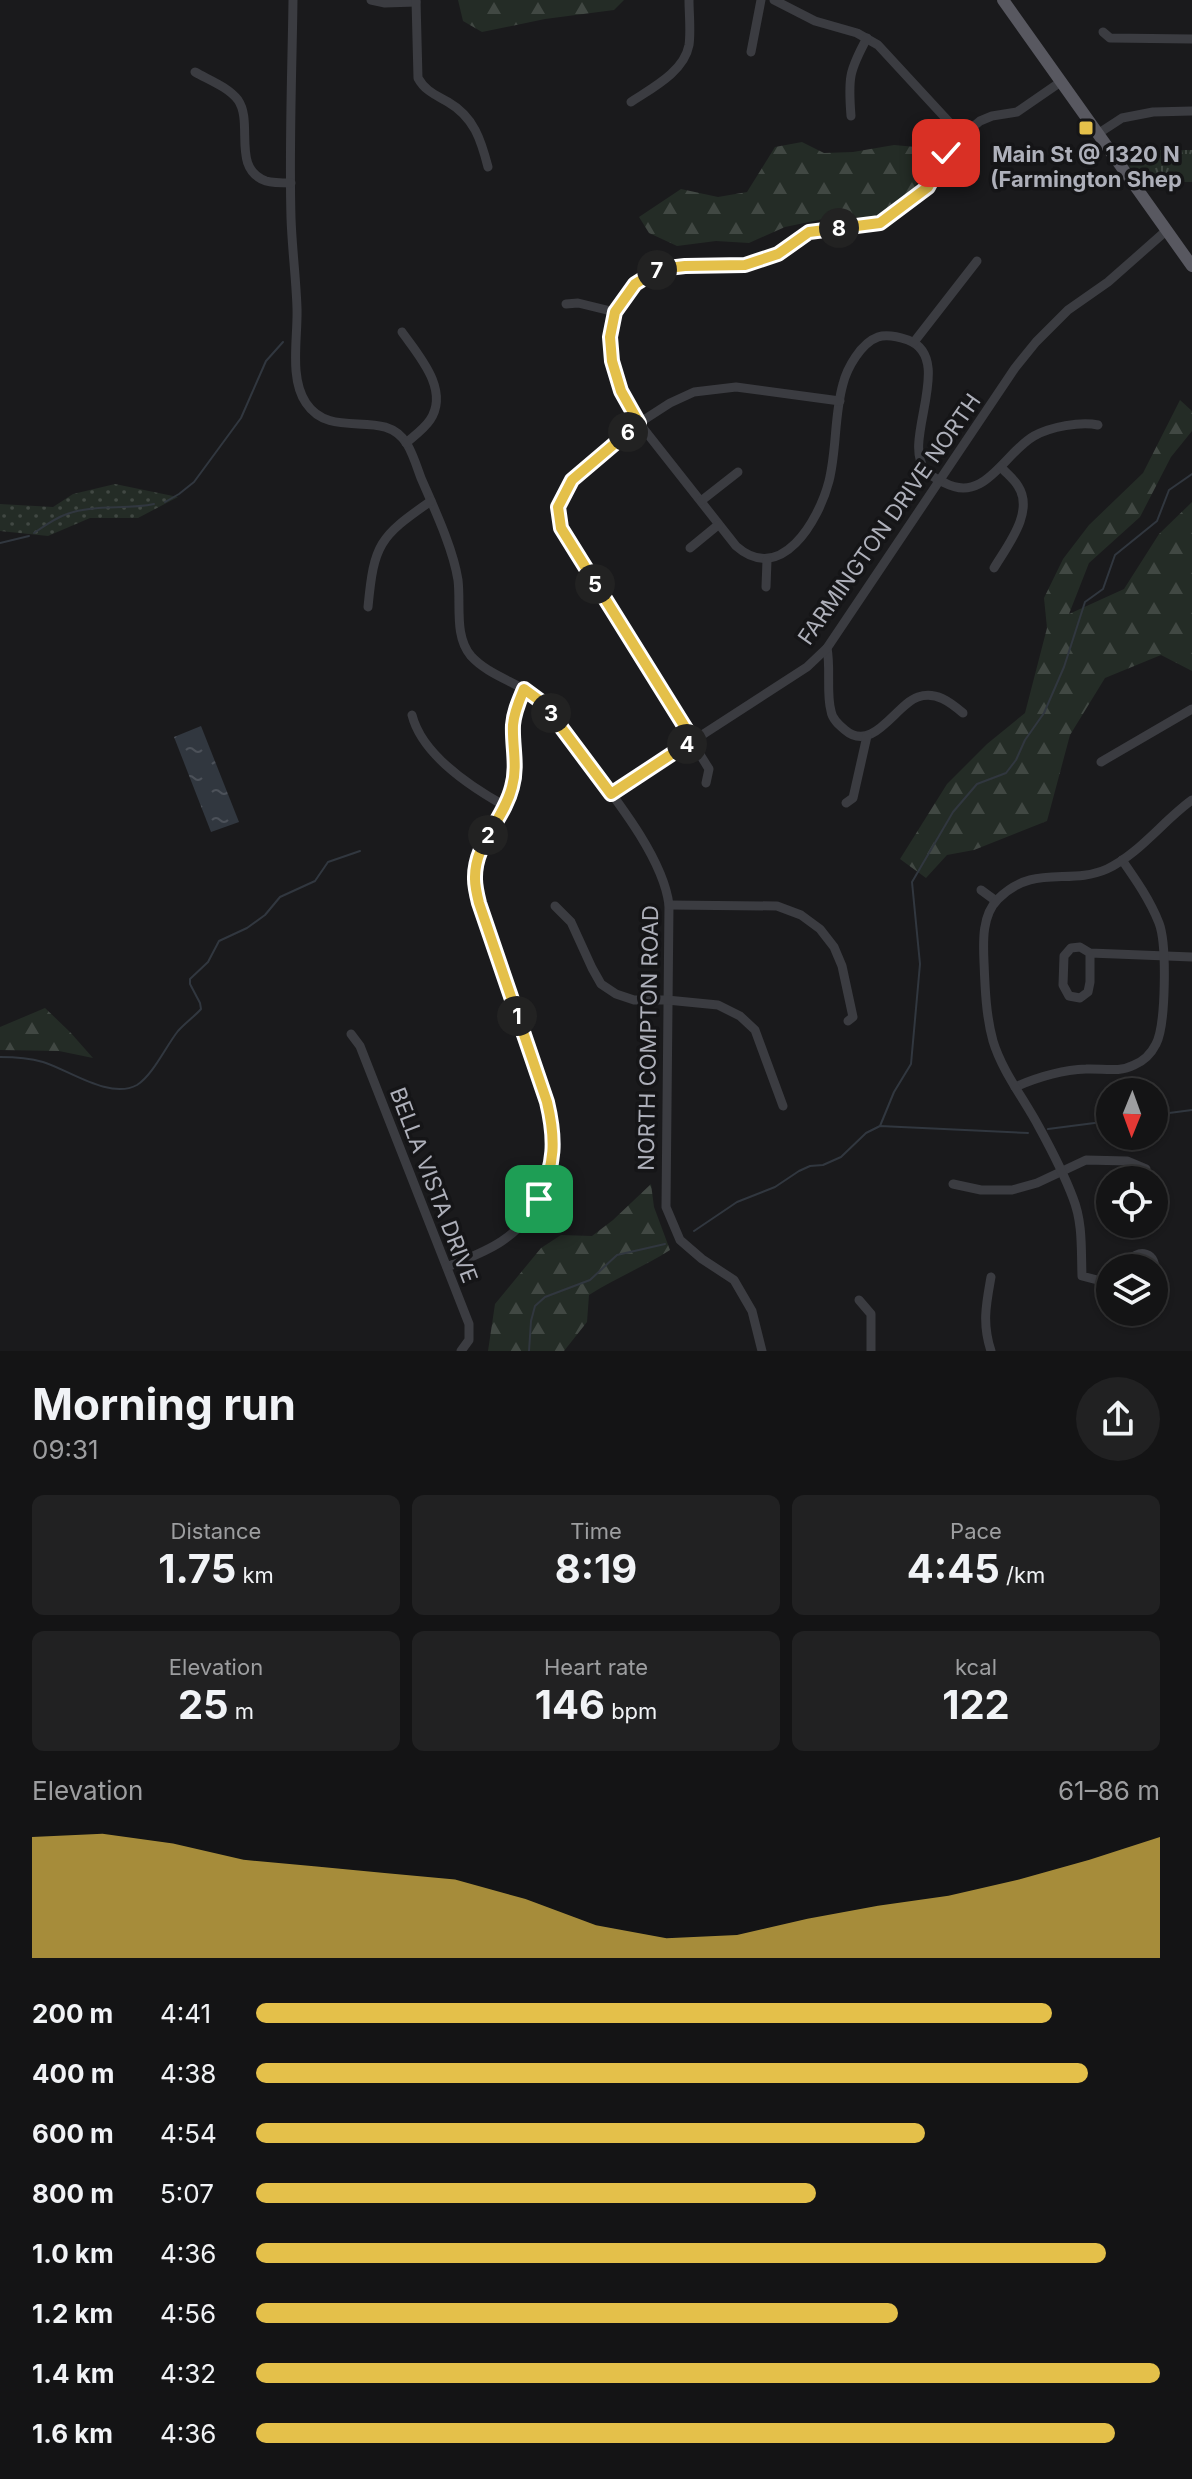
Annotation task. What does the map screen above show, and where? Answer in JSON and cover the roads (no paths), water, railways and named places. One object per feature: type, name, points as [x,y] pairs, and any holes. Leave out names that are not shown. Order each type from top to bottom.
[{"type":"main road","points":[[1003,0],[1192,266]]},
{"type":"street","points":[[293,0],[291,219],[297,370],[301,394],[316,415],[330,423],[382,426],[395,432],[406,443],[431,419],[436,390],[429,371],[402,332]]},
{"type":"street","points":[[371,0],[385,3],[416,1],[418,78],[424,88],[467,116],[481,138],[488,167]]},
{"type":"street","points":[[631,102],[671,74],[685,59],[689,43],[689,0]]},
{"type":"street","points":[[751,52],[761,0]]},
{"type":"street","points":[[774,0],[815,21],[867,38],[878,45],[962,136]]},
{"type":"street","points":[[1103,32],[1110,38],[1192,39]]},
{"type":"street","points":[[851,116],[848,84],[852,66],[867,38]]},
{"type":"street","points":[[195,72],[225,89],[237,100],[244,114],[245,153],[255,174],[265,181],[291,183]]},
{"type":"street","points":[[1062,81],[1017,112],[980,121],[946,153],[928,187],[880,223],[809,232],[778,254],[745,265],[659,269],[635,284],[615,312],[610,337],[612,361],[621,391],[639,423],[718,525],[741,551],[767,560],[782,556],[792,548],[822,500],[829,480],[843,383],[864,346],[878,337],[899,336],[914,342],[923,351],[929,376],[920,462],[925,470],[956,489],[983,482],[1036,435],[1084,422],[1098,425]]},
{"type":"street","points":[[1099,133],[1122,118],[1153,112],[1192,111]]},
{"type":"street","name":"FARMINGTON DRIVE NORTH","points":[[611,794],[807,667],[827,648],[1015,368],[1036,342],[1068,310],[1108,282],[1167,230]]},
{"type":"street","points":[[914,342],[977,261]]},
{"type":"street","points":[[566,304],[578,303],[615,312]]},
{"type":"street","points":[[706,783],[709,769],[571,547],[561,528],[558,507],[572,480],[639,423],[694,392],[736,387],[840,401]]},
{"type":"street","name":"NORTH COMPTON ROAD","points":[[406,443],[431,501],[458,578],[463,644],[480,664],[543,703],[611,794],[657,863],[669,905],[666,1207],[680,1240],[734,1280],[752,1311],[762,1351]]},
{"type":"street","points":[[994,568],[1021,520],[1023,508],[1019,486],[1001,467]]},
{"type":"street","points":[[701,501],[738,472]]},
{"type":"street","points":[[368,607],[376,555],[386,538],[399,523],[431,501]]},
{"type":"street","points":[[690,548],[718,525]]},
{"type":"street","points":[[766,587],[767,560]]},
{"type":"street","points":[[827,648],[831,712],[838,724],[850,734],[867,736],[918,697],[935,695],[963,713]]},
{"type":"street","points":[[447,1267],[483,1252],[516,1230],[539,1199],[552,1161],[554,1141],[547,1102],[479,903],[474,880],[482,844],[512,790],[516,767],[514,713],[524,689]]},
{"type":"street","points":[[1101,762],[1192,709]]},
{"type":"street","points":[[412,715],[416,731],[451,770],[476,790],[505,806]]},
{"type":"street","points":[[846,803],[853,798],[867,736]]},
{"type":"street","points":[[1096,1280],[1082,1276],[1081,1228],[1074,1199],[993,1042],[983,939],[987,918],[996,901],[1017,884],[1045,876],[1082,875],[1104,870],[1122,860],[1192,800]]},
{"type":"street","points":[[1015,1087],[1042,1076],[1085,1069],[1132,1067],[1146,1058],[1157,1043],[1162,1022],[1161,927],[1147,897],[1122,860]]},
{"type":"street","points":[[981,890],[996,901]]},
{"type":"street","points":[[669,905],[777,906],[801,915],[820,929],[834,947],[850,998],[853,1017],[848,1021]]},
{"type":"street","points":[[555,906],[571,922],[601,984],[616,994],[634,1000],[718,1005],[740,1016],[755,1030],[783,1106]]},
{"type":"street","points":[[1090,953],[1088,992],[1080,998],[1069,996],[1063,985],[1064,956],[1071,948],[1080,947],[1090,953],[1192,957]]},
{"type":"street","name":"BELLA VISTA DRIVE","points":[[351,1034],[360,1046],[469,1324],[469,1340],[461,1351]]},
{"type":"street","points":[[953,1184],[981,1190],[1012,1190],[1037,1183],[1086,1160],[1127,1161],[1139,1166]]},
{"type":"street","points":[[991,1277],[985,1321],[991,1351]]},
{"type":"street","points":[[859,1300],[871,1314],[871,1351]]},
{"type":"water","points":[[201,726],[239,822],[211,832],[174,737]]},
{"type":"waterway","points":[[165,502],[194,482],[241,418],[266,361],[283,342]]},
{"type":"waterway","points":[[880,1126],[894,1092],[911,1064],[920,964],[912,882],[953,812],[977,784],[1006,773],[1016,760],[1025,740],[1044,713],[1064,667],[1085,602],[1103,589],[1115,555],[1157,521],[1169,490],[1192,474]]},
{"type":"waterway","points":[[34,533],[58,518],[77,511],[154,504]]},
{"type":"waterway","points":[[0,543],[29,536]]},
{"type":"waterway","points":[[0,1057],[43,1062],[115,1089],[137,1085],[154,1067],[178,1031],[201,1009],[190,979],[208,962],[219,941],[247,928],[265,915],[280,897],[315,881],[328,862],[360,851]]},
{"type":"waterway","points":[[1168,1113],[1192,1110]]},
{"type":"waterway","points":[[1048,1129],[1096,1123]]},
{"type":"waterway","points":[[694,1231],[737,1202],[775,1187],[810,1166],[823,1165],[841,1157],[866,1133],[880,1126],[1028,1133]]},
{"type":"waterway","points":[[529,1351],[535,1306],[545,1297],[590,1280],[617,1255],[665,1244]]},
{"type":"place","name":"Main St @ 1320 N (Farmington Shep","points":[[1086,128]]}]
